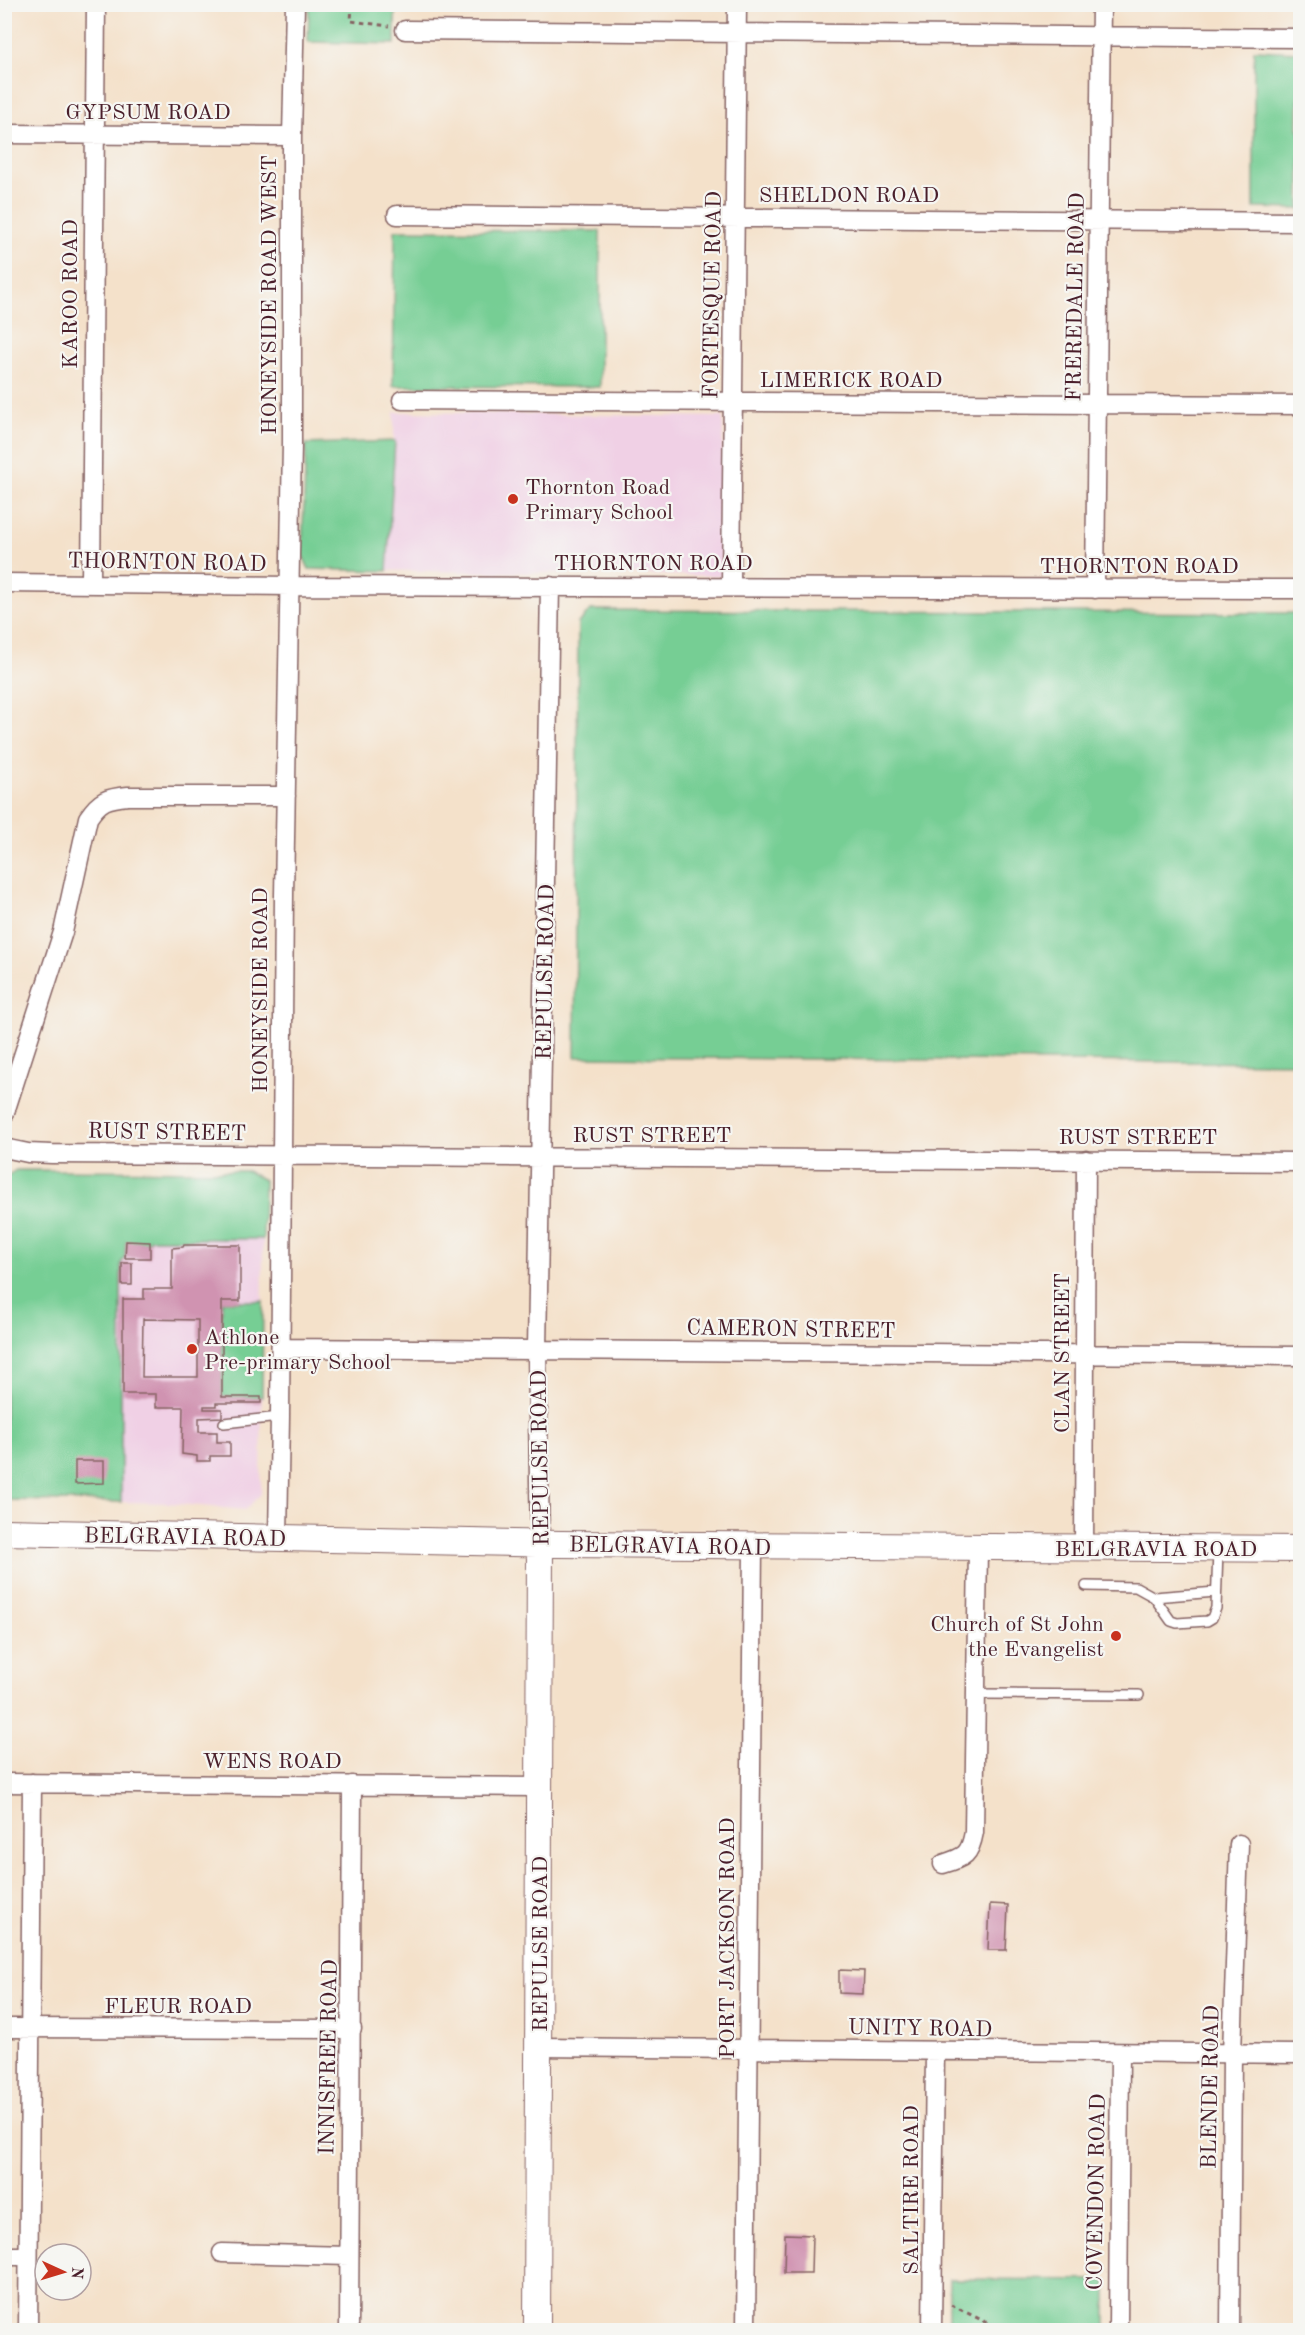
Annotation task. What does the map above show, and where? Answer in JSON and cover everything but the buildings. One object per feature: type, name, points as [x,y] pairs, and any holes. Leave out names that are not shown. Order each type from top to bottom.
[{"type":"street","name":"KAROO ROAD","points":[[91,583],[96,4]]},
{"type":"street","name":"HONEYSIDE ROAD WEST","points":[[290,586],[292,136],[295,4]]},
{"type":"street","name":"FORTESQUE ROAD","points":[[731,586],[737,4]]},
{"type":"street","name":"FREREDALE ROAD","points":[[1095,589],[1101,4]]},
{"type":"street","points":[[405,30],[1300,38]]},
{"type":"street","name":"GYPSUM ROAD","points":[[4,134],[292,136]]},
{"type":"street","name":"SHELDON ROAD","points":[[397,215],[1300,222]]},
{"type":"street","name":"LIMERICK ROAD","points":[[402,400],[1300,405]]},
{"type":"street","name":"THORNTON ROAD","points":[[4,583],[1300,589]]},
{"type":"street","name":"HONEYSIDE ROAD","points":[[278,1538],[285,796],[290,586]]},
{"type":"street","name":"REPULSE ROAD","points":[[537,2331],[540,1544],[537,1349],[550,586]]},
{"type":"street","points":[[4,1115],[63,932],[87,818],[96,806],[110,798],[128,796],[285,796]]},
{"type":"street","name":"RUST STREET","points":[[4,1148],[28,1153],[52,1154],[1300,1162]]},
{"type":"street","name":"CLAN STREET","points":[[1084,1547],[1086,1160]]},
{"type":"street","name":"CAMERON STREET","points":[[281,1348],[1300,1356]]},
{"type":"street","name":"BELGRAVIA ROAD","points":[[4,1532],[540,1544],[1300,1550]]},
{"type":"street","name":"PORT JACKSON ROAD","points":[[746,2331],[753,1546]]},
{"type":"street","points":[[943,1864],[960,1859],[966,1854],[972,1846],[975,1832],[978,1547]]},
{"type":"street","name":"WENS ROAD","points":[[4,1783],[540,1787]]},
{"type":"street","points":[[28,2331],[32,1783]]},
{"type":"street","name":"INNISFREE ROAD","points":[[349,2331],[352,1785]]},
{"type":"street","name":"BLENDE ROAD","points":[[1230,2331],[1232,2054],[1239,1844]]},
{"type":"street","name":"FLEUR ROAD","points":[[4,2028],[352,2029]]},
{"type":"street","name":"UNITY ROAD","points":[[539,2047],[1300,2054]]},
{"type":"street","name":"SALTIRE ROAD","points":[[932,2331],[935,2051]]},
{"type":"street","name":"COVENDON ROAD","points":[[1118,2331],[1120,2053]]},
{"type":"street","points":[[222,2253],[349,2256]]},
{"type":"street","points":[[4,2256],[27,2256]]},
{"type":"lane","points":[[224,1423],[280,1418]]},
{"type":"lane","points":[[1154,1597],[1171,1621],[1177,1623],[1203,1622],[1212,1618],[1215,1613],[1218,1549]]},
{"type":"lane","points":[[1086,1586],[1128,1585],[1154,1597],[1216,1592]]},
{"type":"lane","points":[[976,1694],[1139,1695]]},
{"type":"path","points":[[352,4],[351,21],[386,25],[405,30]]},
{"type":"path","points":[[933,2297],[1002,2331]]},
{"type":"shaded area","name":"Thornton Road Primary School","points":[[394,412],[723,417],[721,576],[309,569],[302,554],[306,444],[394,441]]},
{"type":"shaded area","name":"Athlone Pre-primary School","points":[[150,1239],[263,1239],[261,1494],[245,1510],[168,1503],[121,1502],[121,1263],[125,1258],[126,1241],[150,1241]]},
{"type":"green space","points":[[309,5],[395,5],[395,44],[308,42]]},
{"type":"green space","points":[[1254,50],[1299,52],[1300,209],[1254,208]]},
{"type":"green space","points":[[395,230],[600,231],[600,387],[393,386]]},
{"type":"green space","points":[[395,441],[387,571],[309,569],[302,554],[306,444]]},
{"type":"green space","points":[[591,610],[1300,613],[1300,1063],[575,1057],[578,623]]},
{"type":"green space","points":[[16,1170],[247,1171],[264,1180],[263,1239],[150,1239],[150,1242],[126,1242],[125,1258],[121,1263],[121,1502],[5,1500],[4,1178]]},
{"type":"green space","points":[[222,1301],[263,1301],[262,1397],[222,1397]]},
{"type":"green space","points":[[949,2279],[1106,2280],[1106,2330],[949,2330]]},
{"type":"place","name":"Thornton Road Primary School","points":[[513,499]]},
{"type":"place","name":"Athlone Pre-primary School","points":[[192,1349]]},
{"type":"place","name":"Church of St John the Evangelist","points":[[1116,1636]]}]
